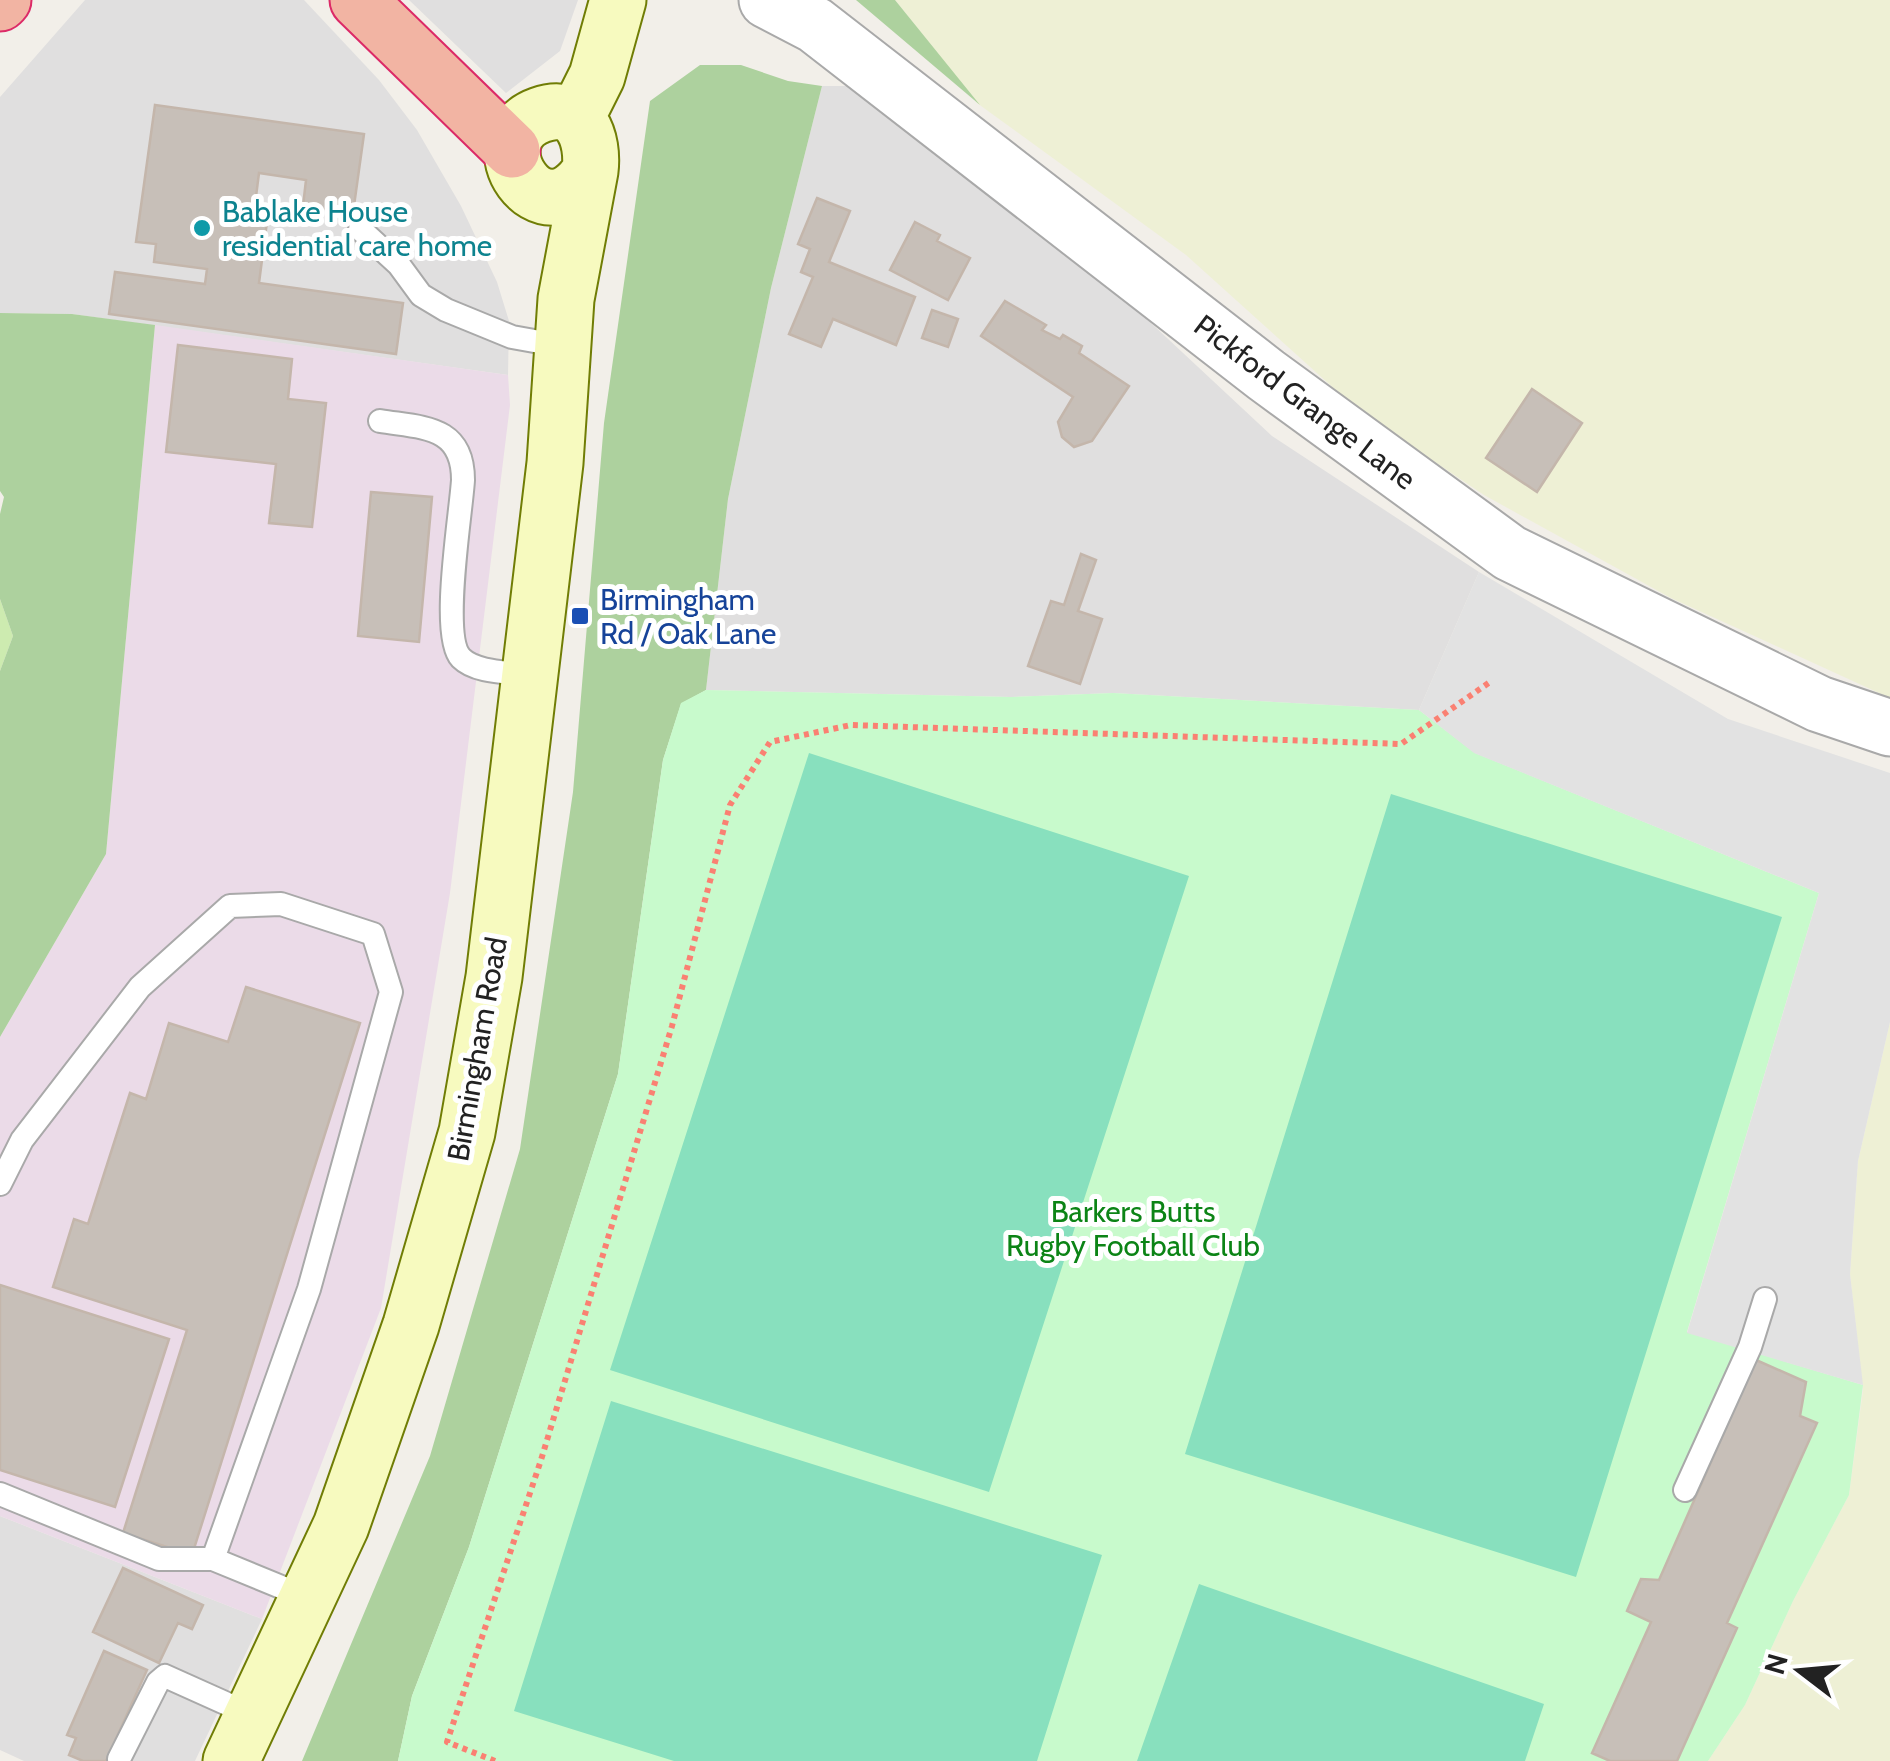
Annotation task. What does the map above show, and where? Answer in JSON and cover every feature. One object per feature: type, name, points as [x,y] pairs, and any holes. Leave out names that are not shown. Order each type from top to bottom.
[{"type":"highway","points":[[358,0],[522,171]]},
{"type":"main road","points":[[576,118],[597,76],[618,0]]},
{"type":"main road","points":[[558,112],[576,118],[591,141],[590,172],[575,191],[545,198],[522,171],[518,130],[534,117],[558,112]]},
{"type":"main road","name":"Birmingham Road","points":[[522,171],[544,215],[564,322]]},
{"type":"main road","name":"Birmingham Road","points":[[243,1739],[341,1526],[412,1325],[467,1132],[494,978],[555,463],[564,322],[590,172]]},
{"type":"street","name":"Pickford Grange Lane","points":[[767,0],[815,25],[1266,375],[1510,552],[1819,704],[1890,728]]},
{"type":"lane","points":[[360,229],[399,265],[421,294],[446,310],[512,337],[564,322]]},
{"type":"lane","points":[[380,421],[435,430],[458,449],[463,480],[452,641],[460,657],[473,665],[529,676]]},
{"type":"lane","points":[[0,1184],[22,1140],[140,987],[230,906],[282,904],[373,934],[391,992],[309,1289],[213,1559]]},
{"type":"lane","points":[[1684,1490],[1750,1348],[1765,1299]]},
{"type":"lane","points":[[0,1494],[159,1559],[213,1559],[308,1598]]},
{"type":"lane","points":[[119,1759],[158,1682],[165,1676],[243,1739]]},
{"type":"path","points":[[495,1761],[447,1742],[540,1460],[672,1026],[730,805],[770,742],[851,726],[1401,744],[1490,682]]},
{"type":"shaded area","points":[[85,0],[304,0],[379,80],[417,130],[461,206],[497,282],[509,321],[508,375],[72,314],[0,313],[0,97]]},
{"type":"shaded area","points":[[409,0],[578,0],[560,51],[506,93]]},
{"type":"shaded area","points":[[822,86],[855,86],[1137,310],[1272,436],[1479,572],[1419,710],[1113,693],[1011,697],[706,690],[728,499],[771,288]]},
{"type":"shaded area","points":[[155,325],[508,375],[510,405],[450,893],[381,1308],[262,1619],[0,1516],[0,1037],[106,854]]},
{"type":"shaded area","points":[[1479,572],[1728,719],[1890,773],[1890,1022],[1858,1161],[1850,1274],[1863,1385],[1687,1333],[1819,893],[1474,753],[1419,710]]},
{"type":"shaded area","points":[[0,1516],[262,1619],[195,1761],[24,1761],[0,1750]]},
{"type":"green space","points":[[856,0],[895,0],[980,105]]},
{"type":"green space","points":[[895,0],[1890,0],[1890,698],[1671,598],[1484,495],[1359,411],[1186,255],[977,103]]},
{"type":"green space","points":[[700,65],[741,65],[788,81],[822,86],[771,288],[728,499],[706,690],[681,704],[663,760],[618,1074],[469,1547],[412,1696],[398,1761],[302,1761],[430,1456],[520,1149],[573,792],[604,423],[650,101]]},
{"type":"green space","points":[[0,313],[72,314],[155,325],[106,854],[0,1037],[0,671],[13,636],[0,599],[0,514],[4,497],[0,491]]},
{"type":"green space","points":[[0,599],[13,636],[0,671]]},
{"type":"green space","name":"Barkers Butts Rugby Football Club","points":[[706,690],[1011,697],[1113,693],[1419,710],[1475,753],[1819,893],[1687,1332],[1863,1385],[1849,1495],[1793,1601],[1745,1705],[1708,1761],[398,1761],[412,1696],[469,1547],[618,1074],[663,760],[681,703]]},
{"type":"green space","points":[[809,753],[1189,876],[989,1492],[610,1370]]},
{"type":"green space","points":[[1391,794],[1782,917],[1576,1577],[1185,1454]]},
{"type":"green space","points":[[1890,1022],[1890,1761],[1708,1761],[1745,1705],[1793,1601],[1849,1495],[1863,1390],[1850,1274],[1858,1161]]},
{"type":"green space","points":[[611,1401],[1102,1555],[1037,1761],[674,1761],[514,1711]]},
{"type":"green space","points":[[1199,1584],[1544,1704],[1525,1761],[1137,1761]]},
{"type":"building","name":"Bablake House residential care home","points":[[155,105],[364,134],[353,213],[303,206],[306,180],[259,173],[254,212],[268,214],[259,283],[403,303],[396,354],[109,314],[115,272],[205,284],[207,269],[154,262],[156,244],[136,242]]},
{"type":"building","points":[[817,198],[850,211],[829,262],[915,297],[896,345],[833,319],[821,347],[789,334],[813,277],[801,272],[810,249],[798,244]]},
{"type":"building","points":[[915,222],[940,235],[937,241],[970,258],[948,300],[890,270]]},
{"type":"building","points":[[1005,301],[1046,325],[1042,330],[1060,339],[1063,335],[1082,346],[1079,353],[1129,386],[1092,441],[1074,447],[1062,437],[1058,422],[1073,397],[981,336]]},
{"type":"building","points":[[932,310],[958,319],[948,347],[922,338]]},
{"type":"building","points":[[178,345],[292,359],[288,399],[326,403],[312,527],[269,523],[276,464],[166,452]]},
{"type":"building","points":[[1532,389],[1582,423],[1537,492],[1486,458]]},
{"type":"building","points":[[371,492],[432,497],[419,642],[358,636]]},
{"type":"building","points":[[1081,554],[1096,560],[1078,611],[1102,619],[1080,684],[1028,666],[1051,601],[1064,605]]},
{"type":"building","points":[[246,987],[360,1023],[192,1555],[123,1533],[187,1330],[53,1287],[74,1219],[88,1224],[130,1093],[146,1099],[169,1023],[228,1042]]},
{"type":"building","points":[[0,1285],[169,1339],[115,1507],[0,1470]]},
{"type":"building","points":[[1756,1360],[1806,1382],[1800,1416],[1817,1423],[1727,1623],[1737,1628],[1677,1761],[1610,1761],[1592,1753],[1651,1622],[1627,1611],[1641,1579],[1659,1580]]},
{"type":"building","points":[[123,1568],[203,1605],[192,1629],[178,1623],[159,1663],[93,1632]]},
{"type":"building","points":[[104,1651],[147,1670],[106,1761],[83,1761],[69,1755],[76,1738],[67,1735]]},
{"type":"place","name":"Bablake House residential care home","points":[[202,228]]},
{"type":"place","name":"Birmingham Rd / Oak Lane","points":[[580,616]]}]
